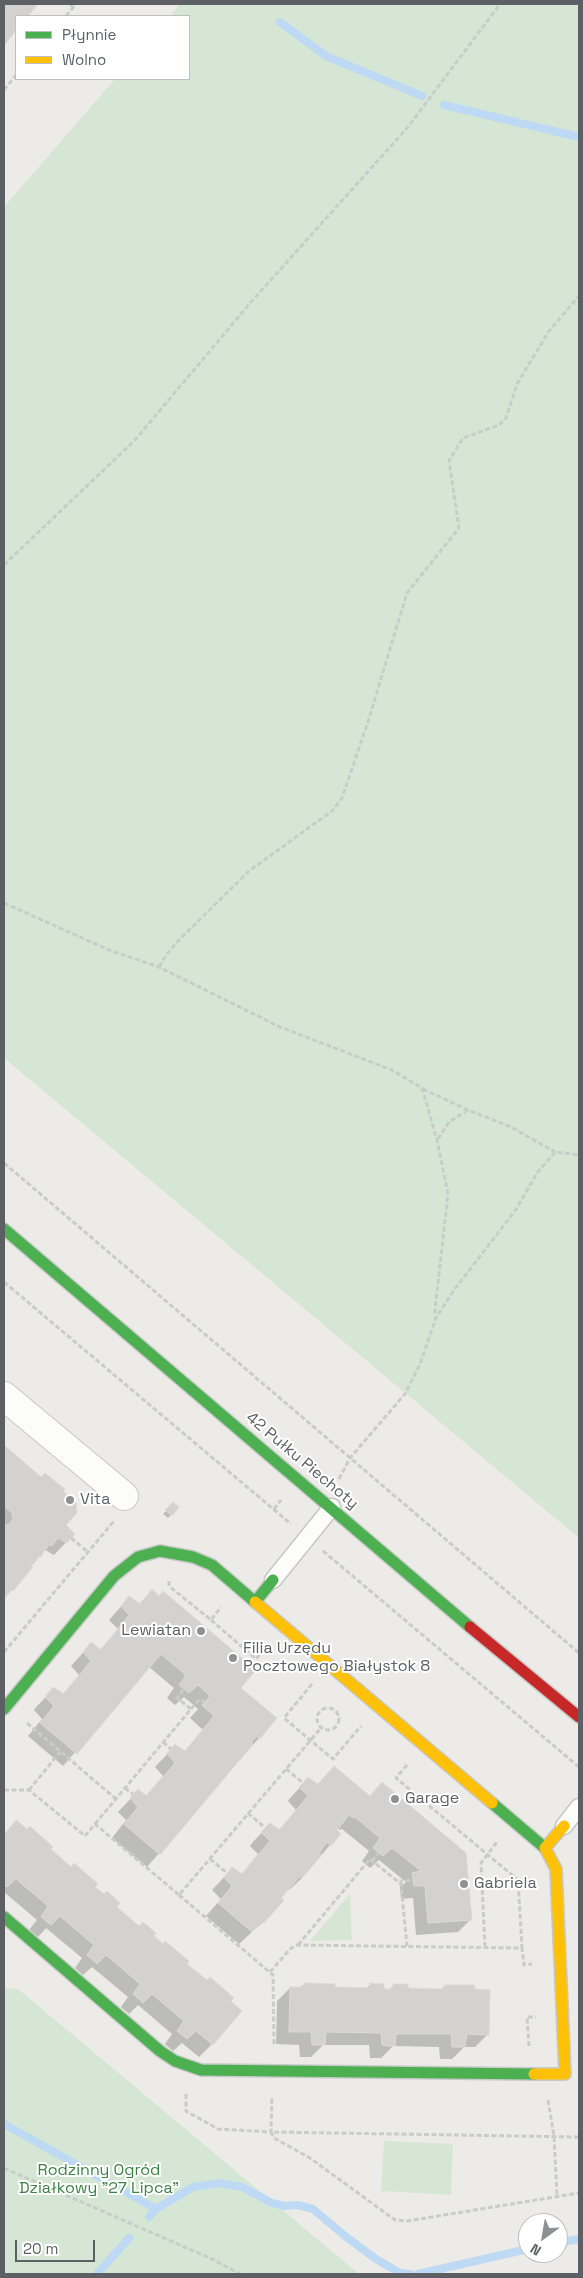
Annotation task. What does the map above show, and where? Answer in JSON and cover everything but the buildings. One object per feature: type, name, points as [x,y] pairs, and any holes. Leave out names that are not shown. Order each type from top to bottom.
[{"type":"street","name":"42 Pułku Piechoty","points":[[4,1229],[332,1507],[476,1632],[579,1717]]},
{"type":"street","points":[[4,1396],[120,1507]]},
{"type":"street","points":[[4,1708],[114,1576],[138,1557],[160,1551],[193,1558],[212,1566],[545,1848],[556,1869],[565,2074],[201,2070],[175,2061],[160,2051],[4,1917]]},
{"type":"street","points":[[255,1602],[273,1580]]},
{"type":"street","points":[[545,1848],[564,1826]]},
{"type":"lane","points":[[273,1580],[332,1507]]},
{"type":"lane","points":[[564,1826],[579,1807]]},
{"type":"path","points":[[67,15],[75,5],[70,4]]},
{"type":"path","points":[[4,565],[135,440],[251,302],[408,127],[500,4]]},
{"type":"path","points":[[4,90],[15,76]]},
{"type":"path","points":[[159,967],[166,954],[179,940],[249,871],[332,811],[342,798],[367,726],[407,593],[459,528],[449,461],[463,438],[498,425],[506,418],[517,384],[549,331],[579,296]]},
{"type":"path","points":[[4,903],[110,950],[159,967],[280,1027],[392,1070],[422,1088],[468,1110],[511,1127],[555,1152],[579,1155]]},
{"type":"path","points":[[422,1088],[437,1140],[448,1194],[435,1310],[436,1318]]},
{"type":"path","points":[[437,1140],[449,1122],[468,1110]]},
{"type":"path","points":[[332,1507],[339,1477],[350,1458],[405,1394],[420,1364],[436,1318],[454,1290],[515,1211],[537,1173],[555,1152]]},
{"type":"path","points":[[4,1163],[579,1653]]},
{"type":"path","points":[[4,1282],[296,1529]]},
{"type":"path","points":[[274,1509],[286,1495]]},
{"type":"path","points":[[4,1652],[89,1554],[120,1507]]},
{"type":"path","points":[[71,1538],[89,1554]]},
{"type":"path","points":[[316,1545],[579,1767]]},
{"type":"path","points":[[211,1620],[256,1659],[262,1651]]},
{"type":"path","points":[[317,1679],[284,1718],[333,1760],[366,1720]]},
{"type":"path","points":[[184,1689],[177,1698],[191,1709]]},
{"type":"path","points":[[4,1790],[29,1790],[85,1836],[191,1709],[200,1699],[204,1702]]},
{"type":"path","points":[[326,1708],[336,1712],[339,1718],[334,1728],[328,1730],[321,1728],[317,1722],[320,1712],[326,1708]]},
{"type":"path","points":[[24,1721],[116,1799]]},
{"type":"path","points":[[179,1895],[321,1728]]},
{"type":"path","points":[[163,1742],[172,1749]]},
{"type":"path","points":[[29,1790],[60,1752]]},
{"type":"path","points":[[286,1768],[303,1783]]},
{"type":"path","points":[[402,1771],[396,1778],[518,1880],[524,1965],[534,1964]]},
{"type":"path","points":[[125,1788],[133,1794]]},
{"type":"path","points":[[248,1813],[265,1828]]},
{"type":"path","points":[[95,1824],[273,1975],[271,2132],[274,2138],[310,2158],[395,2220],[407,2221],[579,2193]]},
{"type":"path","points":[[485,1947],[481,1863],[494,1847]]},
{"type":"path","points":[[372,1861],[379,1852]]},
{"type":"path","points":[[210,1858],[227,1873]]},
{"type":"path","points":[[298,1945],[370,1859],[401,1884],[407,1946]]},
{"type":"path","points":[[401,1884],[401,1881],[413,1880]]},
{"type":"path","points":[[270,1972],[290,1948],[298,1945],[522,1948]]},
{"type":"path","points":[[529,2051],[526,2017],[546,2016]]},
{"type":"path","points":[[186,2100],[186,2111],[218,2129],[271,2132],[579,2137]]},
{"type":"path","points":[[554,2136],[557,2196]]},
{"type":"path","points":[[4,2168],[212,2259],[240,2274]]},
{"type":"green space","points":[[180,4],[579,4],[579,1538],[4,1058],[4,207],[114,80],[190,80],[190,15],[171,15]]},
{"type":"green space","points":[[350,1894],[352,1940],[310,1941]]},
{"type":"green space","name":"Rodzinny Ogród Działkowy \"27 Lipca\"","points":[[4,1988],[18,1989],[359,2274],[4,2274]]},
{"type":"green space","points":[[384,2141],[453,2144],[451,2195],[381,2191]]},
{"type":"waterway","points":[[280,22],[326,56],[422,96]]},
{"type":"waterway","points":[[444,105],[579,137]]},
{"type":"waterway","points":[[4,2124],[156,2209]]},
{"type":"waterway","points":[[149,2217],[156,2209],[193,2187],[219,2183],[242,2187],[272,2203],[284,2206],[297,2205],[313,2209],[376,2259],[400,2273],[410,2274]]},
{"type":"waterway","points":[[97,2274],[129,2238]]},
{"type":"waterway","points":[[568,2241],[579,2239]]},
{"type":"waterway","points":[[418,2274],[518,2251]]},
{"type":"traffic: fast","points":[[4,1229],[470,1627]]},
{"type":"traffic: fast","points":[[4,1709],[114,1576],[138,1557],[160,1551],[193,1557],[212,1565],[255,1602],[273,1580]]},
{"type":"traffic: fast","points":[[492,1803],[545,1848]]},
{"type":"traffic: fast","points":[[4,1917],[160,2051],[175,2061],[201,2070],[534,2074]]},
{"type":"traffic: slow","points":[[255,1602],[492,1803]]},
{"type":"traffic: slow","points":[[534,2074],[565,2074],[556,1869],[545,1848],[564,1826]]},
{"type":"traffic: jam","points":[[470,1627],[579,1717]]},
{"type":"place","name":"Vita","points":[[70,1500]]},
{"type":"place","name":"Lewiatan","points":[[201,1631]]},
{"type":"place","name":"Filia Urzędu Pocztowego Białystok 8","points":[[233,1658]]},
{"type":"place","name":"Garage","points":[[395,1799]]},
{"type":"place","name":"Gabriela","points":[[464,1884]]}]
